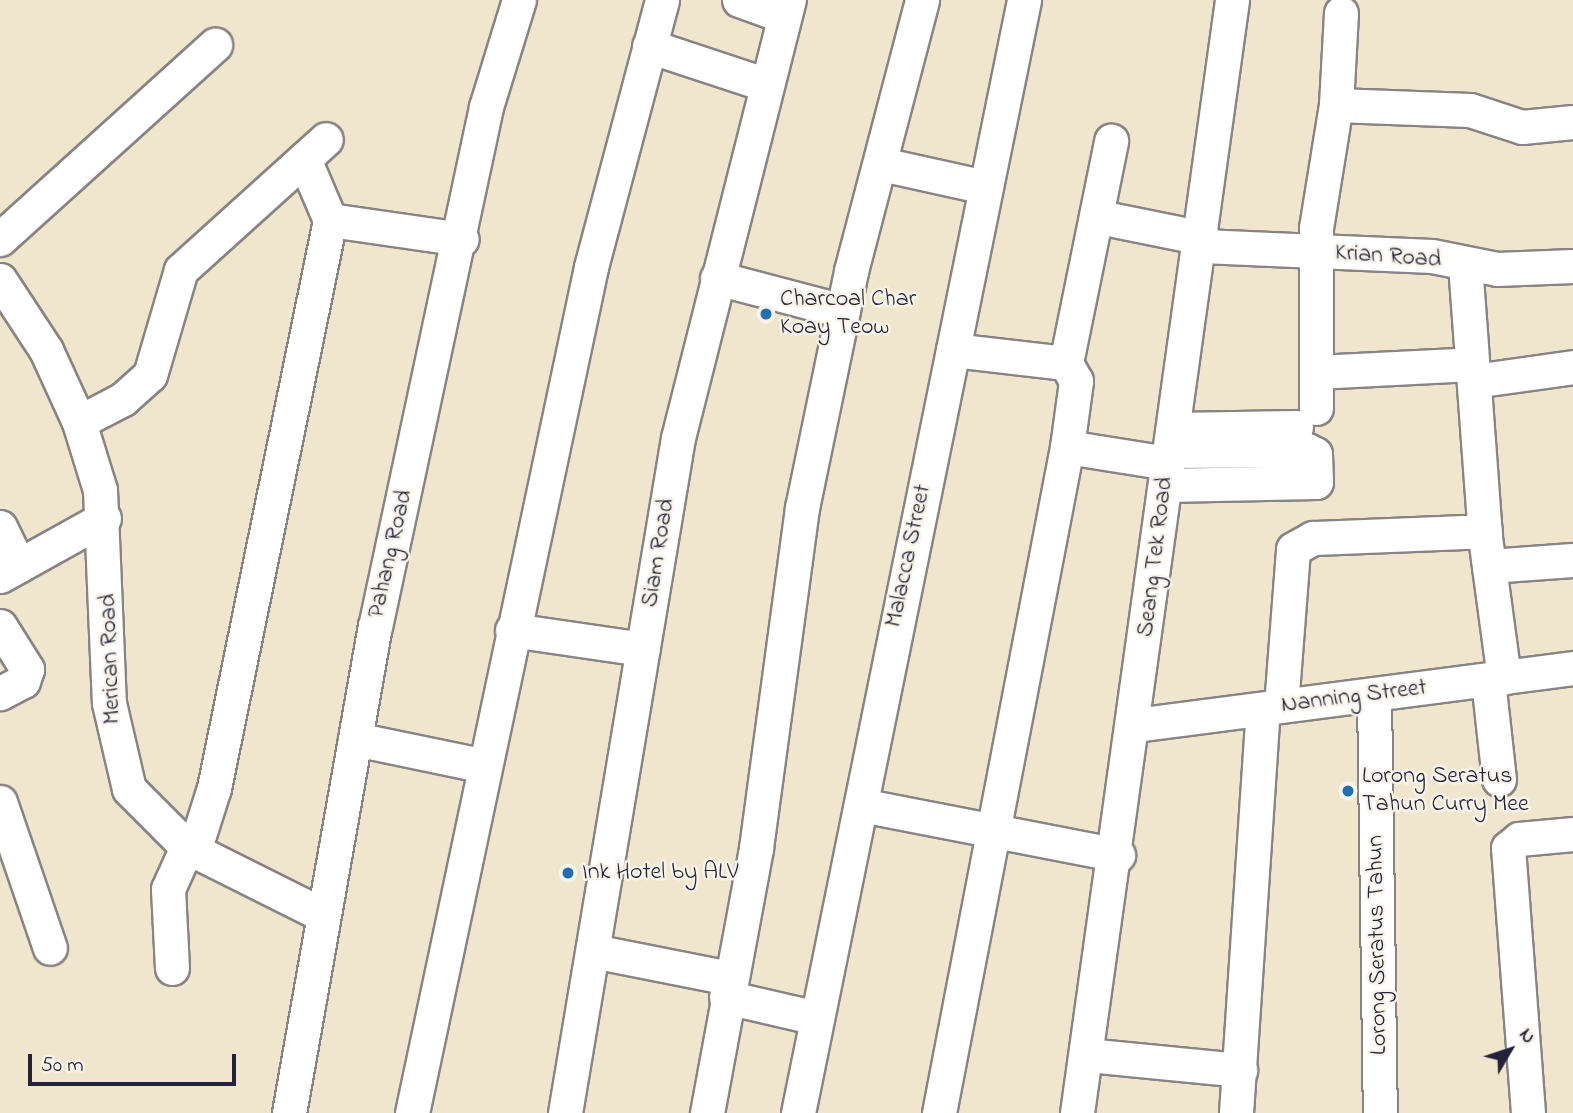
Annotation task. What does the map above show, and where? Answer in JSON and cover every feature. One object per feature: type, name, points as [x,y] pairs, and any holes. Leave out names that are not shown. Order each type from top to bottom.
[{"type":"street","name":"Pahang Road","points":[[289,1113],[355,739],[462,239],[486,107],[519,0]]},
{"type":"street","points":[[412,1113],[481,765],[590,267],[662,0]]},
{"type":"street","points":[[739,0],[786,8]]},
{"type":"street","points":[[707,1113],[755,848],[802,508],[842,311],[922,0]]},
{"type":"street","name":"Malacca Street","points":[[798,1113],[1024,0]]},
{"type":"street","name":"Seang Tek Road","points":[[1077,1113],[1118,855],[1169,457],[1203,242],[1232,0]]},
{"type":"street","name":"Siam Road","points":[[565,1113],[677,438],[786,8]]},
{"type":"street","points":[[1067,447],[1169,457],[1306,417],[1316,372],[1315,252],[1336,106],[1341,13]]},
{"type":"street","points":[[0,239],[215,45]]},
{"type":"street","points":[[649,46],[767,85]]},
{"type":"street","points":[[1336,106],[1470,110],[1522,127],[1573,122]]},
{"type":"street","points":[[939,1113],[1067,447],[1076,381],[1066,363],[1099,217],[1111,142]]},
{"type":"street","points":[[79,422],[123,400],[150,375],[175,278],[315,149],[330,220],[214,788],[190,849],[168,889],[172,968]]},
{"type":"street","points":[[881,164],[986,187]]},
{"type":"street","name":"Krian Road","points":[[1099,217],[1203,242],[1315,252],[1433,256],[1465,264],[1573,266]]},
{"type":"street","points":[[330,220],[462,239]]},
{"type":"street","points":[[1465,264],[1489,566],[1499,779]]},
{"type":"street","points":[[717,278],[842,311]]},
{"type":"street","name":"Merican Road","points":[[0,280],[46,350],[79,422],[104,518],[115,748],[129,789],[190,849],[323,915]]},
{"type":"street","points":[[953,350],[1066,363]]},
{"type":"street","points":[[1316,372],[1473,373],[1573,367]]},
{"type":"street","points":[[0,527],[9,571],[104,518]]},
{"type":"street","points":[[1236,1113],[1272,708],[1293,549],[1313,538],[1485,531]]},
{"type":"street","points":[[1489,566],[1573,560]]},
{"type":"street","points":[[0,626],[27,669],[23,681],[0,693]]},
{"type":"street","points":[[512,630],[643,649]]},
{"type":"street","name":"Nanning Street","points":[[1135,725],[1573,668]]},
{"type":"street","name":"Lorong Seratus Tahun","points":[[1374,694],[1380,1113]]},
{"type":"street","points":[[355,739],[481,765]]},
{"type":"street","points":[[861,805],[1118,855]]},
{"type":"street","points":[[2,823],[50,948]]},
{"type":"street","points":[[1528,1113],[1508,848],[1519,839],[1573,834]]},
{"type":"street","points":[[593,951],[728,988],[817,1018]]},
{"type":"street","points":[[1087,1055],[1240,1070]]},
{"type":"place","name":"Charcoal Char Koay Teow","points":[[766,314]]},
{"type":"place","name":"Lorong Seratus Tahun Curry Mee","points":[[1348,791]]},
{"type":"place","name":"Ink Hotel by ALV","points":[[568,873]]}]
